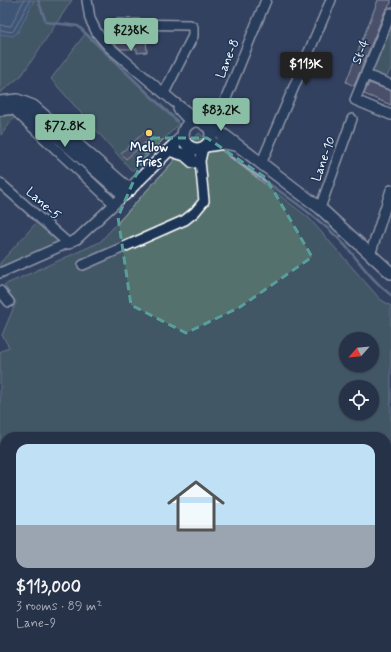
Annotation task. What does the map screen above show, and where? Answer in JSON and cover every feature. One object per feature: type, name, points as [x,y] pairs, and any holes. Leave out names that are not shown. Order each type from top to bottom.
[{"type":"street","points":[[87,0],[90,19],[97,33],[109,47],[173,101],[236,145],[320,208],[391,273]]},
{"type":"street","name":"Lane-8","points":[[207,125],[266,0]]},
{"type":"street","points":[[261,164],[331,0]]},
{"type":"street","name":"St-4","points":[[391,13],[355,100],[391,114]]},
{"type":"street","points":[[118,24],[190,25],[193,27],[193,36],[164,93]]},
{"type":"street","points":[[366,75],[390,83]]},
{"type":"street","points":[[173,101],[179,111],[191,123],[207,125]]},
{"type":"street","points":[[4,105],[22,109],[30,113],[127,193]]},
{"type":"street","points":[[4,105],[110,200]]},
{"type":"street","name":"Lane-10","points":[[320,208],[352,119]]},
{"type":"street","points":[[0,273],[69,244],[88,230],[183,136],[185,128],[191,123]]},
{"type":"street","points":[[83,265],[185,220],[195,212],[204,201],[200,161],[211,135],[207,125]]},
{"type":"street","points":[[183,136],[200,172]]},
{"type":"street","points":[[188,146],[195,149],[224,143],[236,145]]},
{"type":"street","points":[[169,150],[185,155],[194,162]]},
{"type":"street","name":"Lane-5","points":[[0,183],[69,244]]},
{"type":"street","points":[[370,255],[391,190]]},
{"type":"street","points":[[0,291],[9,302]]},
{"type":"highlighted area","points":[[152,138],[207,138],[266,178],[312,257],[240,307],[186,333],[131,305],[118,217]]},
{"type":"green space","points":[[0,0],[72,0],[22,75],[0,93]]},
{"type":"green space","points":[[391,25],[391,68],[386,79],[372,71]]},
{"type":"green space","points":[[85,34],[179,124],[132,171],[51,79]]},
{"type":"green space","points":[[9,114],[15,117],[1,135],[0,116]]},
{"type":"green space","points":[[199,133],[309,218],[380,299],[391,306],[391,432],[0,432],[0,352],[9,347],[2,335],[16,302],[4,285],[100,242]]},
{"type":"green space","points":[[37,222],[60,241],[60,244],[0,267],[0,263]]},
{"type":"water","points":[[0,0],[34,0],[18,32],[13,36],[0,34]]},
{"type":"building","points":[[378,0],[391,0],[391,3],[385,11],[354,86],[346,82]]},
{"type":"building","points":[[133,36],[133,40],[146,39],[147,52],[137,53],[137,49],[121,49],[116,45],[115,37]]},
{"type":"building","points":[[369,83],[391,91],[391,105],[364,94]]},
{"type":"building","points":[[146,131],[152,137],[126,159],[121,153]]},
{"type":"waterway","points":[[38,0],[46,22],[78,26],[177,121]]},
{"type":"waterway","points":[[228,155],[298,204],[337,237],[376,282],[391,295]]},
{"type":"place","name":"Mellow Fries","points":[[149,133]]}]
